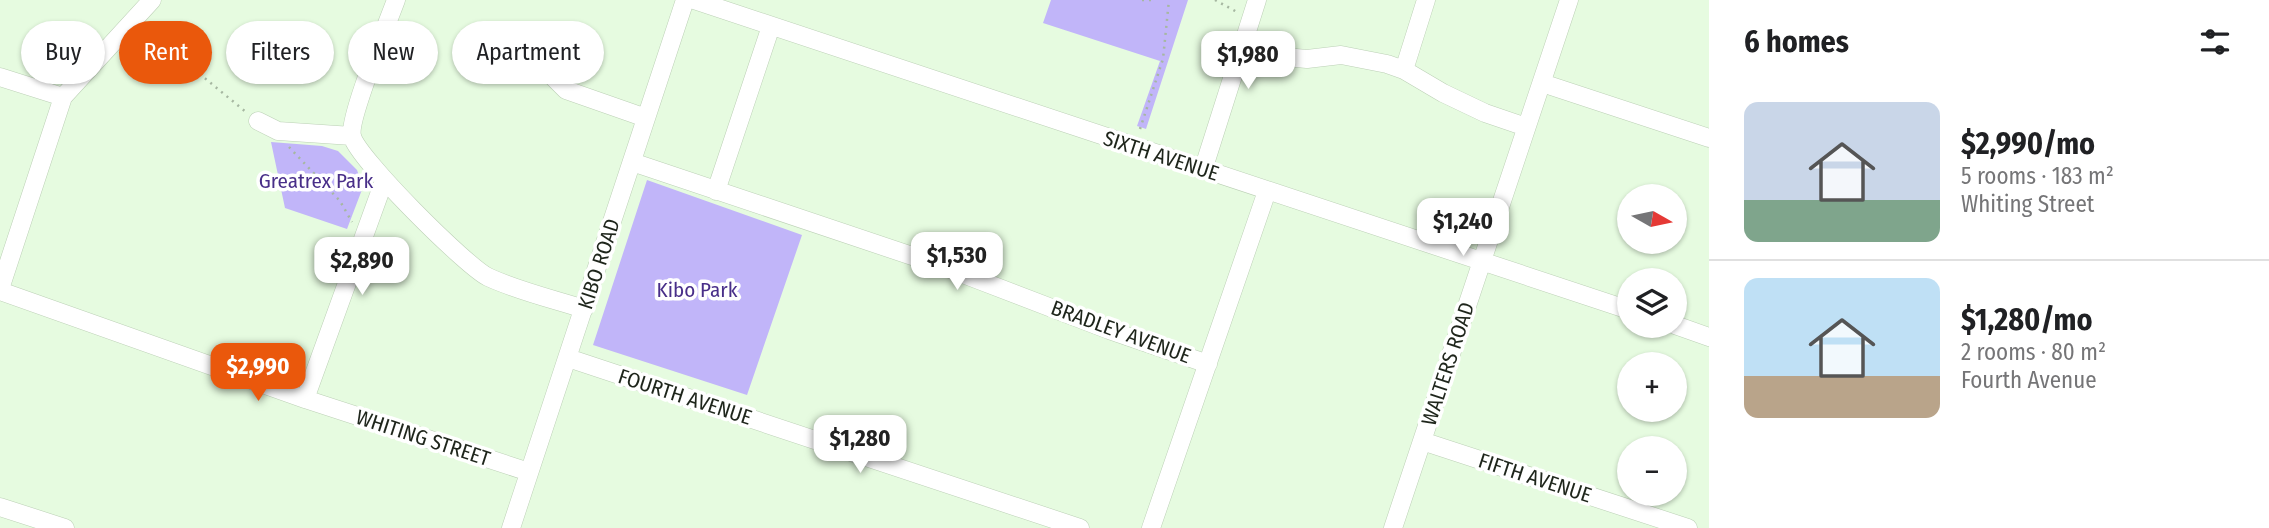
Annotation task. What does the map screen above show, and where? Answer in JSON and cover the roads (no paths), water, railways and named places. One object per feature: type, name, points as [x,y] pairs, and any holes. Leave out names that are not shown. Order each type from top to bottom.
[{"type":"street","points":[[0,290],[64,97],[152,0]]},
{"type":"street","points":[[396,0],[356,113],[352,136],[384,181],[481,273],[584,309]]},
{"type":"street","name":"KIBO ROAD","points":[[511,528],[685,0]]},
{"type":"street","name":"SIXTH AVENUE","points":[[694,0],[1617,306]]},
{"type":"street","points":[[1203,170],[1257,0]]},
{"type":"street","points":[[1405,70],[1426,0]]},
{"type":"street","name":"WALTERS ROAD","points":[[1393,528],[1569,0]]},
{"type":"street","points":[[716,191],[771,26]]},
{"type":"street","points":[[1243,46],[1285,57],[1307,59],[1341,55],[1387,64],[1405,70],[1443,93],[1485,113],[1526,127]]},
{"type":"street","points":[[0,77],[64,97]]},
{"type":"street","points":[[1542,83],[1709,138]]},
{"type":"street","points":[[560,84],[566,90],[646,118]]},
{"type":"street","points":[[258,121],[278,131],[352,136]]},
{"type":"street","name":"BRADLEY AVENUE","points":[[632,162],[942,267],[1121,334],[1208,363]]},
{"type":"street","points":[[304,399],[384,181]]},
{"type":"street","points":[[1151,528],[1267,191]]},
{"type":"street","name":"WHITING STREET","points":[[0,290],[304,399],[529,472]]},
{"type":"street","points":[[1687,329],[1709,337]]},
{"type":"street","name":"FOURTH AVENUE","points":[[568,358],[1080,528]]},
{"type":"street","name":"FIFTH AVENUE","points":[[1422,441],[1688,528]]},
{"type":"street","points":[[0,507],[65,528]]},
{"type":"park label","name":"Greatrex Park","points":[[316,181]]},
{"type":"park label","name":"Kibo Park","points":[[697,290]]}]
